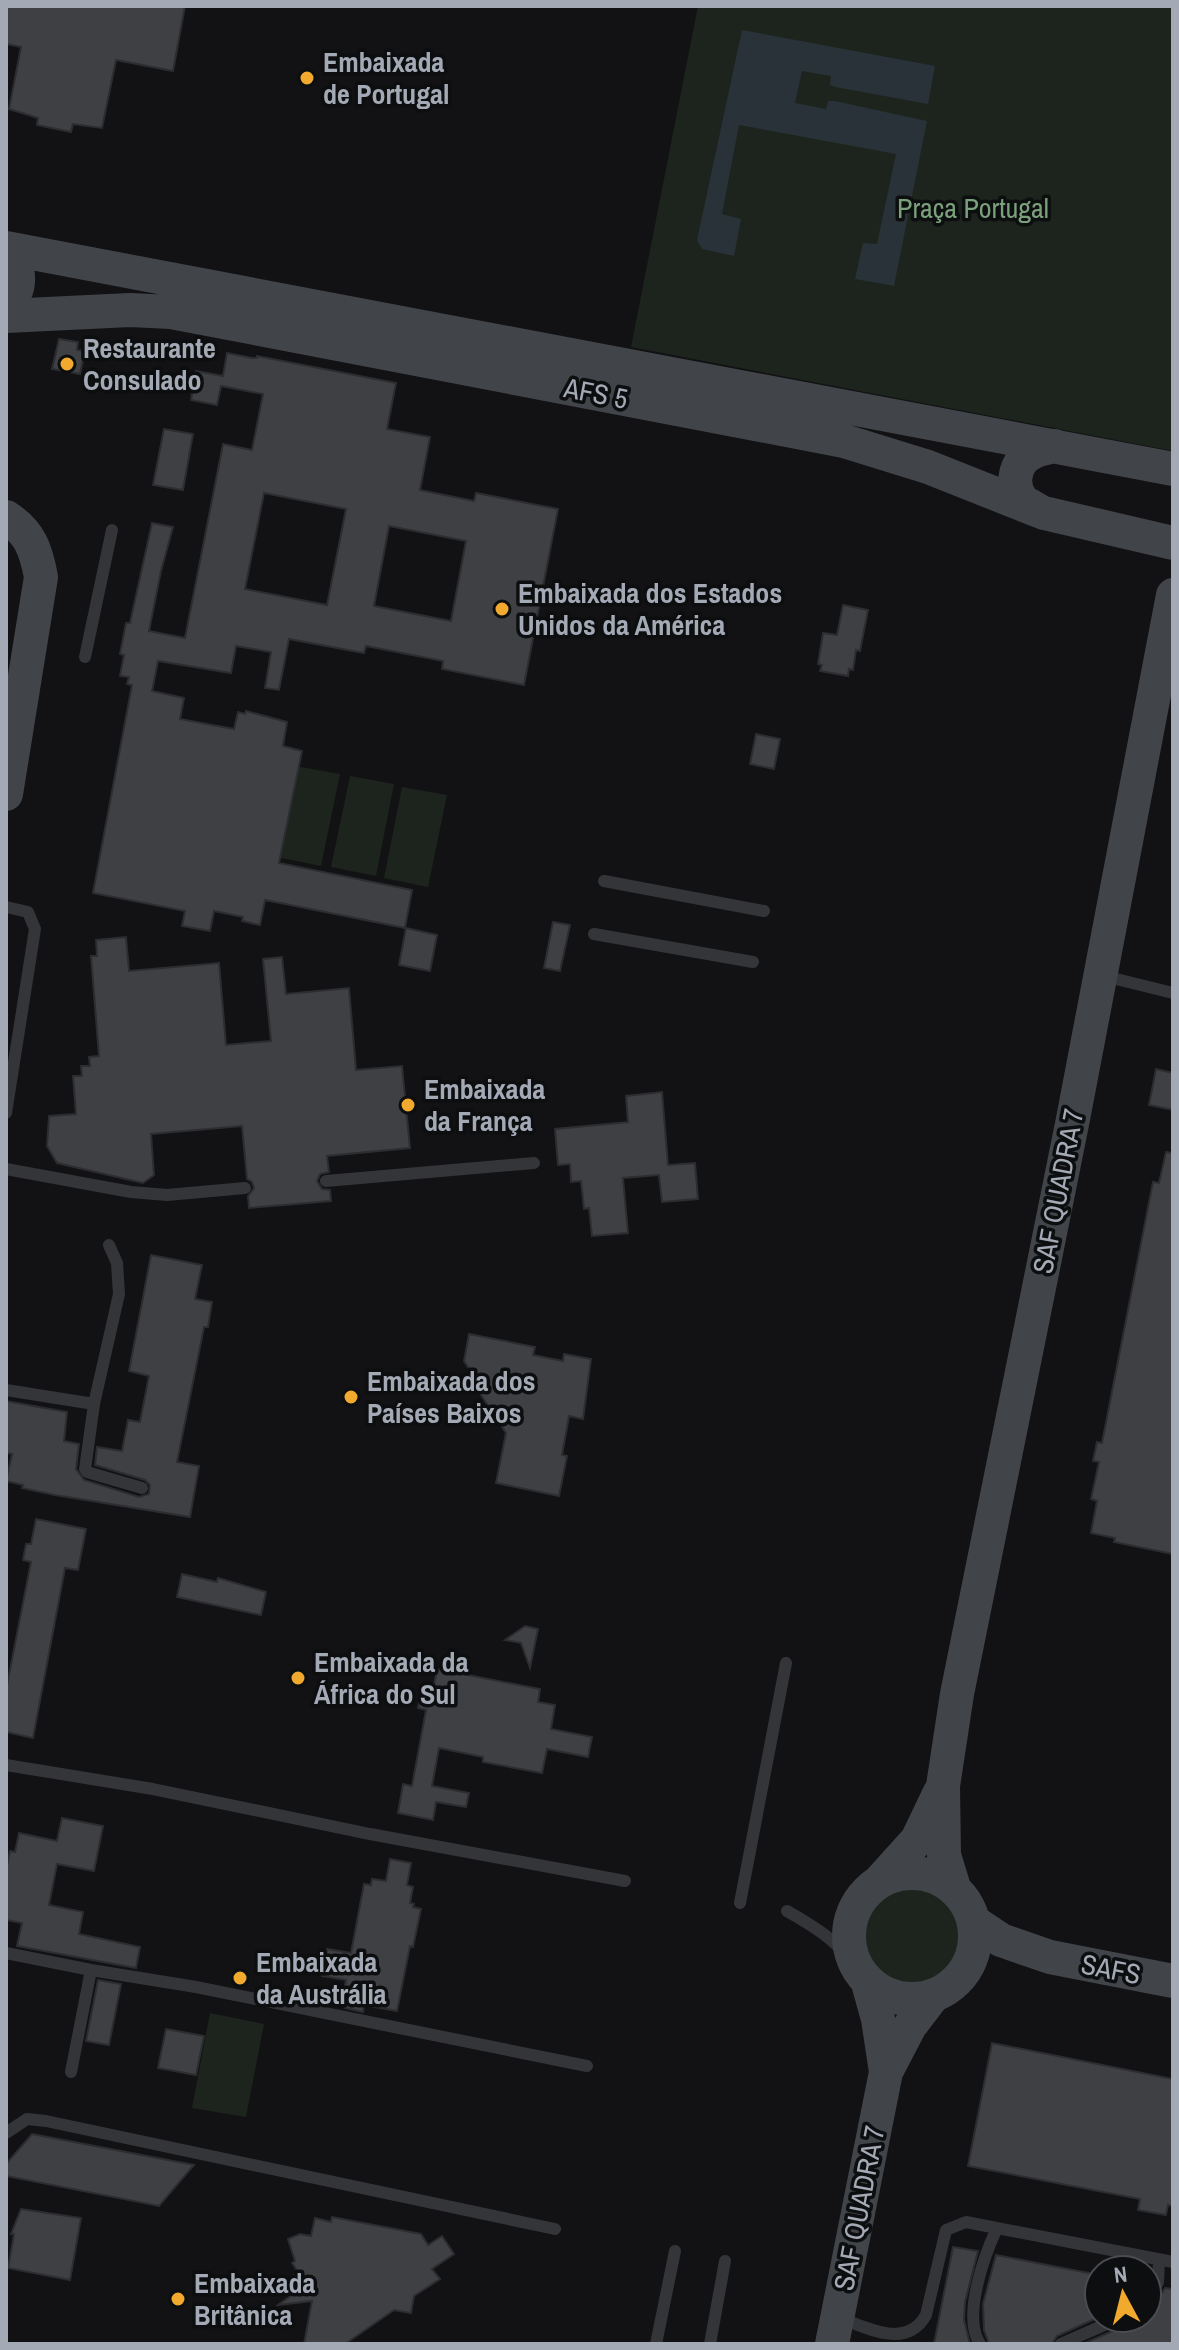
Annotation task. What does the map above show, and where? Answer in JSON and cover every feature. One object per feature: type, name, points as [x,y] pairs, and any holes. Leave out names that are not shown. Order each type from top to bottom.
[{"type":"street","points":[[6,305],[19,287],[18,268],[8,248]]},
{"type":"street","name":"AFS 5","points":[[8,248],[1173,469]]},
{"type":"street","name":"AFS 5","points":[[6,316],[130,310],[171,312],[844,441],[928,467],[1044,513],[1173,543]]},
{"type":"street","points":[[1044,513],[1022,501],[1016,491],[1015,475],[1022,460],[1029,454],[1055,446]]},
{"type":"street","points":[[6,517],[25,529],[37,552],[41,577],[6,794]]},
{"type":"street","name":"SAF QUADRA 7","points":[[954,1888],[944,1855],[943,1786],[957,1694],[1173,595]]},
{"type":"street","name":"SAF QUADRA 7","points":[[880,1881],[917,1840],[943,1786]]},
{"type":"street","points":[[918,1872],[937,1877],[954,1888],[967,1903],[974,1922],[973,1951],[961,1977],[933,1996],[919,1999],[883,1993],[862,1974],[849,1948],[848,1929],[853,1911],[863,1895],[880,1881],[898,1874],[918,1872]]},
{"type":"street","name":"SAFS","points":[[974,1922],[1001,1940],[1050,1957],[1173,1981]]},
{"type":"street","name":"SAFS","points":[[961,1977],[997,1964],[1050,1957]]},
{"type":"street","name":"SAF QUADRA 7","points":[[862,1974],[878,2019],[886,2072]]},
{"type":"street","name":"SAF QUADRA 7","points":[[833,2337],[886,2072],[910,2026],[933,1996]]},
{"type":"lane","points":[[85,657],[112,530]]},
{"type":"lane","points":[[604,881],[764,911]]},
{"type":"lane","points":[[6,907],[28,912],[35,929],[6,1113]]},
{"type":"lane","points":[[594,934],[753,962]]},
{"type":"lane","points":[[1100,976],[1173,993]]},
{"type":"lane","points":[[326,1181],[534,1163]]},
{"type":"lane","points":[[6,1169],[131,1192],[167,1195],[245,1188]]},
{"type":"lane","points":[[109,1245],[117,1263],[119,1294],[94,1404],[85,1469],[142,1488]]},
{"type":"lane","points":[[6,1390],[94,1404]]},
{"type":"lane","points":[[740,1903],[786,1663]]},
{"type":"lane","points":[[6,1765],[153,1789],[370,1834],[625,1881]]},
{"type":"lane","points":[[787,1911],[822,1931],[839,1945],[862,1974]]},
{"type":"lane","points":[[6,1953],[210,1990],[587,2066]]},
{"type":"lane","points":[[71,2072],[91,1970]]},
{"type":"lane","points":[[6,2133],[27,2119],[46,2121],[555,2229]]},
{"type":"lane","points":[[833,2337],[910,2333],[921,2324],[926,2315],[946,2230],[966,2222],[1129,2254]]},
{"type":"lane","points":[[980,2344],[973,2329],[978,2277],[997,2228]]},
{"type":"lane","points":[[656,2344],[675,2251]]},
{"type":"lane","points":[[710,2344],[725,2261]]},
{"type":"lane","points":[[1061,2344],[1084,2334]]},
{"type":"green space","name":"Praça Portugal","points":[[698,6],[1173,6],[1173,451],[631,347]]},
{"type":"green space","points":[[295,766],[340,774],[321,866],[277,857]]},
{"type":"green space","points":[[350,776],[394,784],[376,876],[331,867]]},
{"type":"green space","points":[[402,787],[447,795],[428,887],[384,878]]},
{"type":"green space","points":[[910,1886],[929,1890],[946,1900],[956,1917],[960,1936],[956,1955],[946,1972],[929,1982],[910,1986],[891,1982],[874,1972],[864,1955],[860,1936],[864,1917],[874,1900],[891,1890]]},
{"type":"green space","points":[[210,2013],[264,2024],[246,2117],[192,2108]]},
{"type":"shaded area","points":[[742,30],[935,66],[928,104],[835,87],[830,85],[831,76],[802,71],[795,103],[826,109],[828,101],[835,101],[927,121],[894,286],[855,279],[863,243],[877,244],[896,154],[739,125],[722,214],[741,219],[734,256],[702,249],[697,240]]},
{"type":"building","points":[[6,6],[185,6],[173,71],[116,60],[102,128],[73,124],[71,132],[37,125],[38,118],[9,109],[21,47],[6,44]]},
{"type":"building","points":[[59,339],[78,342],[77,350],[85,351],[80,374],[52,369]]},
{"type":"building","points":[[227,353],[396,383],[387,429],[430,437],[420,490],[474,501],[476,493],[558,509],[524,685],[442,669],[443,661],[366,646],[364,653],[289,639],[279,690],[265,688],[271,652],[236,646],[231,673],[158,661],[152,691],[184,698],[180,719],[234,729],[238,712],[245,714],[246,711],[287,722],[283,746],[302,751],[279,863],[412,890],[405,928],[265,900],[260,925],[242,921],[243,917],[214,911],[210,931],[182,926],[185,911],[93,893],[132,685],[127,684],[129,677],[120,676],[124,655],[120,654],[152,523],[173,527],[149,631],[185,638],[223,444],[252,450],[263,394],[221,386],[217,405],[191,400],[196,371],[223,376]],"holes":[[[264,493],[346,509],[327,605],[245,589]],[[389,526],[466,541],[451,621],[374,606]]]},
{"type":"building","points":[[164,429],[193,434],[183,490],[153,485]]},
{"type":"building","points":[[843,605],[868,610],[860,651],[856,650],[853,670],[849,669],[848,676],[820,671],[822,665],[818,664],[823,633],[837,635]]},
{"type":"building","points":[[756,734],[780,739],[774,769],[750,764]]},
{"type":"building","points":[[553,922],[570,925],[560,971],[544,968]]},
{"type":"building","points":[[406,928],[437,935],[430,971],[399,965]]},
{"type":"building","points":[[126,937],[129,971],[219,963],[226,1045],[271,1041],[263,959],[282,957],[286,994],[349,988],[356,1070],[402,1066],[410,1148],[327,1156],[329,1172],[320,1174],[317,1181],[322,1189],[330,1190],[331,1201],[249,1208],[248,1196],[254,1188],[247,1179],[242,1126],[151,1134],[154,1175],[143,1183],[57,1163],[47,1146],[49,1116],[76,1114],[73,1076],[82,1076],[81,1066],[90,1066],[89,1057],[99,1056],[91,956],[97,956],[96,940]]},
{"type":"building","points":[[1156,1069],[1173,1073],[1173,1110],[1149,1105]]},
{"type":"building","points":[[662,1092],[668,1165],[695,1163],[698,1199],[662,1202],[659,1175],[623,1178],[628,1233],[592,1236],[589,1208],[584,1209],[581,1181],[571,1182],[570,1164],[558,1165],[555,1129],[628,1122],[626,1096]]},
{"type":"building","points":[[1166,1152],[1173,1153],[1173,1554],[1114,1542],[1115,1538],[1091,1533],[1097,1501],[1091,1499],[1099,1462],[1093,1461],[1097,1442],[1102,1443],[1153,1182],[1159,1183]]},
{"type":"building","points":[[151,1255],[202,1265],[195,1299],[212,1302],[208,1327],[204,1327],[177,1462],[199,1466],[190,1517],[55,1495],[6,1481],[12,1454],[6,1453],[6,1401],[67,1412],[64,1441],[79,1444],[76,1469],[84,1480],[139,1497],[149,1494],[150,1485],[145,1480],[95,1465],[97,1447],[122,1451],[128,1420],[140,1422],[149,1376],[129,1371]]},
{"type":"building","points":[[469,1334],[535,1347],[533,1355],[563,1361],[564,1354],[591,1359],[583,1419],[569,1416],[562,1455],[567,1456],[559,1496],[496,1483],[506,1433],[479,1392],[483,1390],[464,1361]]},
{"type":"building","points":[[36,1519],[86,1529],[78,1570],[65,1568],[33,1738],[6,1732],[6,1690],[31,1562],[23,1560],[26,1544],[31,1544]]},
{"type":"building","points":[[182,1574],[217,1582],[218,1578],[266,1592],[261,1615],[177,1597]]},
{"type":"building","points":[[525,1626],[538,1629],[530,1668],[521,1643],[505,1640]]},
{"type":"building","points":[[437,1669],[540,1689],[538,1702],[555,1705],[551,1729],[592,1737],[588,1757],[547,1749],[542,1773],[483,1762],[483,1757],[439,1748],[432,1786],[469,1793],[466,1807],[436,1802],[433,1820],[398,1813],[403,1784],[412,1786],[426,1710],[418,1708],[422,1688],[433,1690]]},
{"type":"building","points":[[62,1818],[103,1826],[94,1871],[57,1864],[49,1905],[83,1912],[79,1934],[140,1947],[136,1968],[17,1946],[22,1923],[6,1920],[6,1870],[10,1851],[15,1852],[19,1833],[57,1841]]},
{"type":"building","points":[[390,1859],[411,1863],[407,1885],[413,1887],[410,1903],[421,1909],[397,2011],[364,2005],[363,2012],[345,2008],[346,2001],[342,2000],[346,1980],[322,1976],[327,1949],[351,1953],[364,1884],[371,1885],[372,1879],[386,1881]]},
{"type":"building","points":[[98,1980],[121,1984],[109,2045],[86,2041]]},
{"type":"building","points":[[166,2029],[204,2036],[196,2075],[158,2068]]},
{"type":"building","points":[[992,2043],[1173,2079],[1173,2206],[1168,2205],[1166,2215],[1138,2210],[1140,2199],[968,2166]]},
{"type":"building","points":[[32,2134],[194,2165],[159,2206],[6,2176],[6,2164]]},
{"type":"building","points":[[21,2209],[81,2218],[70,2280],[8,2268],[14,2234],[11,2234]]},
{"type":"building","points":[[332,2217],[421,2234],[428,2245],[442,2236],[454,2254],[432,2269],[440,2279],[414,2296],[411,2313],[394,2310],[345,2344],[304,2344],[312,2301],[278,2305],[300,2289],[291,2277],[298,2272],[292,2263],[295,2261],[288,2239],[300,2234],[311,2236],[315,2218],[331,2222]]},
{"type":"building","points":[[953,2247],[978,2251],[965,2302],[964,2320],[970,2344],[934,2344]]},
{"type":"building","points":[[996,2255],[1083,2272],[1083,2324],[1057,2336],[1052,2344],[989,2344],[984,2330],[983,2304]]},
{"type":"building","points":[[1165,2288],[1173,2289],[1173,2344],[1083,2344],[1106,2334],[1163,2334]]},
{"type":"place","name":"Embaixada de Portugal","points":[[307,78]]},
{"type":"place","name":"Restaurante Consulado","points":[[67,364]]},
{"type":"place","name":"Embaixada dos Estados Unidos da América","points":[[502,609]]},
{"type":"place","name":"Embaixada da França","points":[[408,1105]]},
{"type":"place","name":"Embaixada dos Países Baixos","points":[[351,1397]]},
{"type":"place","name":"Embaixada da África do Sul","points":[[298,1678]]},
{"type":"place","name":"Embaixada da Austrália","points":[[240,1978]]},
{"type":"place","name":"Embaixada Britânica","points":[[178,2299]]}]
